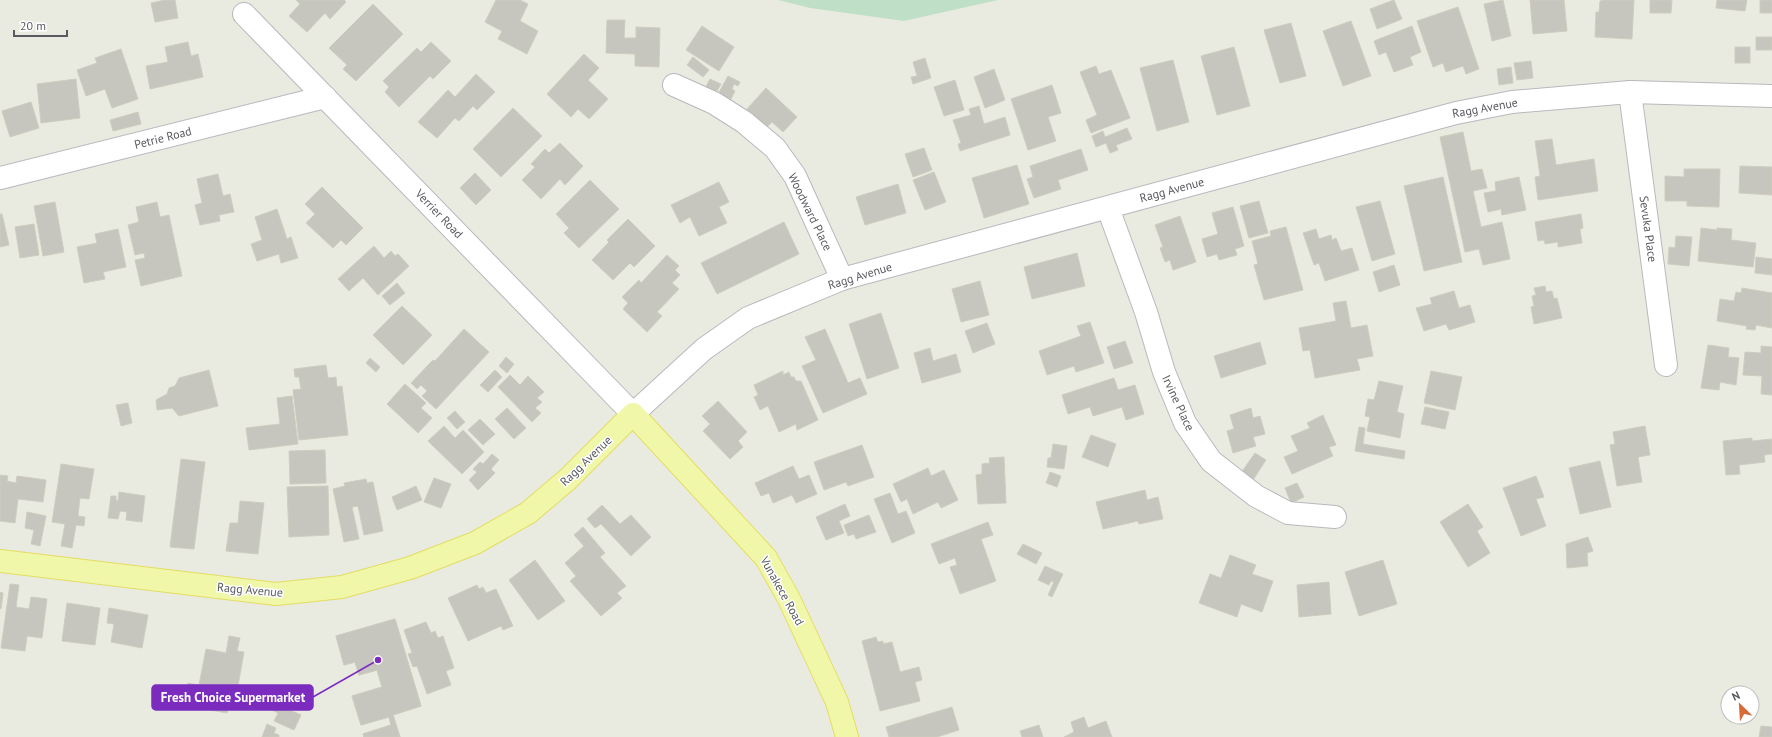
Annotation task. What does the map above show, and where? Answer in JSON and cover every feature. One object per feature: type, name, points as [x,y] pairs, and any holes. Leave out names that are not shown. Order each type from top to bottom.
[{"type":"main road","name":"Ragg Avenue","points":[[0,561],[276,594],[342,587],[410,568],[476,543],[528,514],[568,479],[633,414]]},
{"type":"main road","name":"Vunakece Road","points":[[633,414],[766,558],[789,599],[837,702],[847,737]]},
{"type":"street","name":"Verrier Road","points":[[244,14],[633,414]]},
{"type":"street","name":"Woodward Place","points":[[674,85],[714,103],[744,122],[775,148],[795,176],[842,279]]},
{"type":"street","name":"Ragg Avenue","points":[[633,414],[704,349],[748,318],[842,279],[1456,113],[1512,102],[1630,92],[1772,96]]},
{"type":"street","name":"Sevuka Place","points":[[1630,92],[1666,365]]},
{"type":"street","name":"Petrie Road","points":[[0,178],[325,97]]},
{"type":"street","name":"Irvine Place","points":[[1108,208],[1146,312],[1164,372],[1185,423],[1211,461],[1256,496],[1288,513],[1335,517]]},
{"type":"green space","points":[[778,0],[998,0],[904,21],[810,8]]},
{"type":"building","points":[[165,0],[175,0],[178,18],[155,22],[151,3]]},
{"type":"building","points":[[296,0],[344,0],[346,2],[330,19],[325,13],[307,32],[289,16],[300,4]]},
{"type":"building","points":[[496,0],[520,0],[528,4],[520,21],[538,31],[527,54],[498,39],[502,31],[485,22]]},
{"type":"building","points":[[1394,0],[1402,19],[1377,29],[1370,9]]},
{"type":"building","points":[[1503,0],[1511,36],[1492,41],[1484,4]]},
{"type":"building","points":[[1530,0],[1564,0],[1567,31],[1533,34]]},
{"type":"building","points":[[1634,0],[1632,39],[1595,37],[1596,12],[1599,12],[1600,1]]},
{"type":"building","points":[[1650,0],[1672,0],[1671,13],[1650,13]]},
{"type":"building","points":[[1717,0],[1747,0],[1745,11],[1716,8]]},
{"type":"building","points":[[1760,0],[1772,0],[1772,13],[1760,13]]},
{"type":"building","points":[[373,4],[403,34],[356,81],[343,69],[347,65],[329,48]]},
{"type":"building","points":[[1458,7],[1479,69],[1466,74],[1463,66],[1446,72],[1443,63],[1433,67],[1417,21]]},
{"type":"building","points":[[607,20],[625,20],[624,38],[636,38],[636,27],[660,28],[659,67],[635,66],[635,54],[606,53]]},
{"type":"building","points":[[1351,21],[1371,76],[1343,86],[1323,31]]},
{"type":"building","points":[[1291,23],[1306,76],[1280,83],[1264,30]]},
{"type":"building","points":[[702,26],[734,47],[719,71],[686,50]]},
{"type":"building","points":[[1412,26],[1421,52],[1410,57],[1413,65],[1394,72],[1386,52],[1379,55],[1374,41]]},
{"type":"building","points":[[1756,37],[1772,37],[1772,50],[1756,50]]},
{"type":"building","points":[[188,42],[191,56],[198,54],[203,77],[150,89],[146,66],[168,62],[165,47]]},
{"type":"building","points":[[431,42],[451,61],[433,79],[430,76],[399,107],[385,92],[389,87],[383,81],[417,48],[421,52]]},
{"type":"building","points":[[1234,47],[1250,106],[1217,115],[1201,56]]},
{"type":"building","points":[[1735,47],[1750,47],[1750,63],[1735,63]]},
{"type":"building","points":[[121,49],[138,99],[112,108],[105,89],[86,96],[77,70],[97,63],[95,58]]},
{"type":"building","points":[[584,54],[599,68],[588,80],[608,99],[589,119],[578,109],[571,117],[547,94]]},
{"type":"building","points":[[693,57],[709,70],[703,77],[687,65]]},
{"type":"building","points":[[925,58],[931,78],[913,84],[911,77],[917,76],[913,62]]},
{"type":"building","points":[[1173,60],[1189,122],[1157,131],[1140,68]]},
{"type":"building","points":[[1531,61],[1533,78],[1517,80],[1514,63]]},
{"type":"building","points":[[1096,66],[1099,74],[1111,70],[1130,118],[1091,133],[1086,120],[1097,115],[1080,72]]},
{"type":"building","points":[[1511,67],[1513,83],[1499,85],[1497,69]]},
{"type":"building","points":[[994,69],[1005,100],[985,108],[974,77]]},
{"type":"building","points":[[476,74],[495,92],[477,110],[473,106],[459,121],[455,118],[437,138],[418,122],[448,90],[455,97]]},
{"type":"building","points":[[728,76],[740,82],[738,86],[734,84],[732,89],[735,91],[731,99],[727,97],[725,101],[717,96]]},
{"type":"building","points":[[76,79],[80,118],[41,123],[37,84]]},
{"type":"building","points":[[710,79],[721,84],[717,91],[712,89],[710,94],[704,90]]},
{"type":"building","points":[[955,80],[964,110],[944,116],[934,87]]},
{"type":"building","points":[[1052,85],[1061,113],[1048,117],[1056,141],[1028,150],[1011,99]]},
{"type":"building","points":[[766,88],[797,117],[783,132],[772,122],[767,127],[747,109]]},
{"type":"building","points":[[31,102],[39,128],[10,137],[2,111]]},
{"type":"building","points":[[979,106],[984,124],[1005,117],[1010,135],[960,151],[958,144],[961,143],[953,120],[971,115],[969,109]]},
{"type":"building","points":[[513,108],[542,136],[501,177],[473,149]]},
{"type":"building","points":[[138,112],[141,124],[113,131],[110,120]]},
{"type":"building","points":[[1127,128],[1132,139],[1116,145],[1118,150],[1110,153],[1106,143],[1096,147],[1092,136],[1103,131],[1105,137]]},
{"type":"building","points":[[1463,132],[1471,171],[1482,169],[1487,188],[1473,191],[1481,227],[1502,222],[1510,259],[1483,265],[1479,249],[1465,252],[1440,137]]},
{"type":"building","points":[[1552,139],[1556,165],[1594,159],[1598,191],[1538,200],[1535,177],[1540,176],[1535,141]]},
{"type":"building","points":[[560,143],[583,166],[565,185],[560,179],[541,199],[522,180],[535,167],[531,164],[545,149],[549,153]]},
{"type":"building","points":[[924,148],[932,170],[913,177],[905,154]]},
{"type":"building","points":[[1081,149],[1088,170],[1058,180],[1061,189],[1034,198],[1027,179],[1033,177],[1030,166]]},
{"type":"building","points":[[1017,165],[1029,204],[984,218],[972,178]]},
{"type":"building","points":[[1740,166],[1772,167],[1772,195],[1739,193]]},
{"type":"building","points":[[1684,169],[1720,169],[1719,207],[1687,206],[1687,201],[1665,201],[1665,176],[1684,177]]},
{"type":"building","points":[[934,172],[946,202],[925,210],[913,180]]},
{"type":"building","points":[[475,173],[491,190],[476,205],[460,188]]},
{"type":"building","points":[[218,174],[223,196],[230,194],[234,212],[219,215],[220,221],[200,225],[195,205],[202,203],[197,179]]},
{"type":"building","points":[[1443,177],[1462,262],[1424,271],[1404,186]]},
{"type":"building","points":[[1519,177],[1526,210],[1502,215],[1501,209],[1488,212],[1484,193],[1496,191],[1495,182]]},
{"type":"building","points":[[590,180],[619,209],[579,248],[564,233],[569,228],[556,214]]},
{"type":"building","points":[[719,182],[729,202],[719,207],[727,223],[699,236],[690,217],[680,223],[671,205]]},
{"type":"building","points":[[898,184],[906,213],[865,225],[856,197]]},
{"type":"building","points":[[322,187],[363,228],[346,245],[341,240],[333,248],[306,223],[315,214],[305,204]]},
{"type":"building","points":[[1259,201],[1268,233],[1249,238],[1240,206]]},
{"type":"building","points":[[1380,201],[1395,254],[1372,261],[1356,207]]},
{"type":"building","points":[[55,202],[64,252],[43,256],[34,206]]},
{"type":"building","points":[[157,202],[160,217],[169,215],[182,276],[141,286],[135,260],[145,258],[144,253],[135,255],[128,225],[139,222],[136,207]]},
{"type":"building","points":[[1233,207],[1244,246],[1235,249],[1237,255],[1219,260],[1217,254],[1207,257],[1202,239],[1218,234],[1212,213]]},
{"type":"building","points":[[277,209],[287,239],[291,237],[298,258],[281,263],[279,254],[257,261],[251,244],[262,240],[255,217]]},
{"type":"building","points":[[0,214],[2,214],[9,245],[0,247]]},
{"type":"building","points":[[1581,214],[1583,228],[1580,229],[1582,243],[1558,247],[1558,242],[1545,244],[1544,240],[1538,241],[1535,222]]},
{"type":"building","points":[[1180,216],[1196,262],[1173,270],[1170,260],[1165,262],[1160,248],[1163,247],[1155,225]]},
{"type":"building","points":[[628,219],[655,246],[634,267],[630,263],[613,280],[592,260],[609,242],[607,240]]},
{"type":"building","points":[[784,222],[799,254],[717,294],[701,263]]},
{"type":"building","points":[[34,224],[39,255],[20,258],[15,227]]},
{"type":"building","points":[[1286,227],[1303,290],[1264,300],[1254,265],[1258,264],[1252,241],[1271,236],[1270,231]]},
{"type":"building","points":[[1701,228],[1717,230],[1717,228],[1732,229],[1731,240],[1756,243],[1753,267],[1698,261]]},
{"type":"building","points":[[118,229],[126,267],[103,272],[105,279],[84,283],[77,247],[97,243],[95,234]]},
{"type":"building","points":[[1316,229],[1319,239],[1331,235],[1332,240],[1336,238],[1341,251],[1352,248],[1359,270],[1325,281],[1319,263],[1314,265],[1303,233]]},
{"type":"building","points":[[1676,236],[1692,237],[1689,266],[1668,264],[1669,247],[1675,248]]},
{"type":"building","points":[[374,246],[384,258],[391,251],[395,256],[398,254],[409,266],[378,295],[363,278],[349,291],[338,279]]},
{"type":"building","points":[[1077,253],[1085,286],[1032,299],[1024,267]]},
{"type":"building","points":[[667,255],[679,266],[675,270],[680,275],[672,283],[679,289],[657,312],[662,316],[647,332],[623,309],[628,303],[622,297],[639,280],[641,283]]},
{"type":"building","points":[[1756,257],[1772,259],[1772,275],[1755,273]]},
{"type":"building","points":[[1394,265],[1400,285],[1379,292],[1373,272]]},
{"type":"building","points":[[980,281],[989,315],[961,322],[952,289]]},
{"type":"building","points":[[397,283],[405,293],[390,305],[382,296]]},
{"type":"building","points":[[1545,286],[1546,292],[1552,291],[1554,299],[1557,298],[1562,318],[1534,324],[1531,307],[1534,306],[1532,296],[1536,295],[1534,288]]},
{"type":"building","points":[[1742,288],[1772,293],[1772,328],[1756,325],[1755,330],[1746,329],[1747,326],[1717,321],[1720,299],[1734,301],[1736,292],[1741,293]]},
{"type":"building","points":[[1454,291],[1459,308],[1470,305],[1475,322],[1449,330],[1446,324],[1424,331],[1416,308],[1432,304],[1430,298]]},
{"type":"building","points":[[1346,301],[1351,328],[1367,325],[1373,356],[1357,359],[1360,370],[1315,378],[1310,350],[1303,351],[1299,328],[1336,321],[1333,303]]},
{"type":"building","points":[[402,306],[432,335],[403,365],[373,335]]},
{"type":"building","points":[[881,313],[899,368],[867,379],[849,324]]},
{"type":"building","points":[[1090,322],[1104,363],[1076,372],[1074,366],[1047,375],[1039,351],[1081,336],[1077,326]]},
{"type":"building","points":[[987,323],[995,344],[973,353],[965,331]]},
{"type":"building","points":[[464,329],[489,352],[436,409],[422,396],[427,391],[421,385],[417,389],[411,383],[433,360],[435,361]]},
{"type":"building","points":[[825,329],[848,383],[860,378],[867,394],[823,413],[802,366],[816,360],[805,337]]},
{"type":"building","points":[[1125,341],[1133,363],[1114,369],[1107,347]]},
{"type":"building","points":[[1260,342],[1266,364],[1221,378],[1214,356]]},
{"type":"building","points":[[1708,345],[1729,348],[1728,357],[1739,358],[1736,385],[1720,382],[1719,390],[1701,388]]},
{"type":"building","points":[[1761,346],[1772,347],[1772,395],[1761,394],[1762,376],[1743,375],[1745,352],[1761,353]]},
{"type":"building","points":[[930,348],[933,361],[956,354],[961,372],[922,383],[914,353]]},
{"type":"building","points":[[506,357],[514,364],[507,373],[499,366]]},
{"type":"building","points":[[370,358],[380,367],[376,372],[366,363]]},
{"type":"building","points":[[326,365],[328,378],[336,377],[337,387],[342,386],[348,435],[299,440],[293,390],[301,389],[299,377],[295,377],[294,369]]},
{"type":"building","points":[[209,370],[218,406],[179,416],[172,408],[157,410],[156,400],[167,394],[169,388],[175,386],[179,378]]},
{"type":"building","points":[[495,370],[502,377],[488,392],[480,385]]},
{"type":"building","points":[[783,371],[783,375],[789,372],[791,377],[794,377],[796,381],[801,381],[818,420],[797,430],[796,424],[779,432],[768,406],[760,410],[754,397],[758,395],[754,385]]},
{"type":"building","points":[[1431,371],[1462,377],[1455,410],[1424,403]]},
{"type":"building","points":[[510,375],[520,385],[528,376],[544,392],[537,398],[542,402],[535,408],[541,413],[532,422],[498,387]]},
{"type":"building","points":[[1114,378],[1118,390],[1135,385],[1144,414],[1126,420],[1122,407],[1093,416],[1090,407],[1068,414],[1062,395]]},
{"type":"building","points":[[1379,381],[1403,386],[1397,412],[1404,414],[1400,438],[1367,431],[1370,417],[1365,416],[1368,399],[1374,400]]},
{"type":"building","points":[[405,384],[426,403],[421,408],[432,418],[418,433],[387,404]]},
{"type":"building","points":[[292,396],[298,444],[249,450],[246,428],[280,424],[277,398]]},
{"type":"building","points":[[718,401],[747,432],[738,441],[743,447],[730,459],[703,431],[710,424],[702,416]]},
{"type":"building","points":[[128,403],[132,423],[121,426],[116,405]]},
{"type":"building","points":[[1425,407],[1449,412],[1445,429],[1421,424]]},
{"type":"building","points":[[507,408],[526,428],[514,439],[495,419]]},
{"type":"building","points":[[1251,408],[1253,418],[1260,416],[1265,434],[1253,437],[1256,446],[1233,453],[1227,431],[1234,429],[1230,415]]},
{"type":"building","points":[[455,411],[465,422],[457,429],[447,418]]},
{"type":"building","points":[[1323,415],[1336,445],[1329,447],[1333,456],[1292,474],[1284,457],[1298,451],[1291,436],[1310,428],[1307,423]]},
{"type":"building","points":[[480,419],[495,434],[483,445],[468,430]]},
{"type":"building","points":[[444,426],[455,438],[463,430],[484,452],[462,474],[428,441]]},
{"type":"building","points":[[1645,426],[1650,455],[1638,457],[1642,482],[1617,486],[1610,445],[1615,444],[1613,432]]},
{"type":"building","points":[[1359,427],[1365,428],[1363,444],[1405,451],[1404,459],[1355,451]]},
{"type":"building","points":[[1091,435],[1116,444],[1108,467],[1082,457]]},
{"type":"building","points":[[1752,438],[1752,441],[1772,439],[1772,454],[1764,455],[1765,462],[1739,465],[1740,474],[1726,475],[1723,441]]},
{"type":"building","points":[[1053,444],[1067,446],[1064,469],[1047,467],[1048,458],[1051,458]]},
{"type":"building","points":[[862,445],[874,477],[848,486],[846,482],[824,490],[814,462]]},
{"type":"building","points":[[325,450],[326,483],[290,484],[289,451]]},
{"type":"building","points":[[1255,453],[1266,460],[1253,480],[1241,473]]},
{"type":"building","points":[[492,454],[499,460],[491,469],[495,473],[478,490],[469,480],[477,472],[473,469],[480,462],[483,464]]},
{"type":"building","points":[[1004,457],[1006,503],[978,504],[976,475],[982,474],[982,464],[990,463],[989,458]]},
{"type":"building","points":[[181,459],[205,462],[194,549],[170,547]]},
{"type":"building","points":[[1600,461],[1611,507],[1580,514],[1569,468]]},
{"type":"building","points":[[61,464],[94,469],[89,499],[80,498],[78,516],[85,517],[84,526],[76,525],[72,548],[61,546],[65,524],[52,522]]},
{"type":"building","points":[[793,466],[799,479],[809,475],[817,494],[796,503],[792,495],[773,503],[769,493],[761,496],[755,483]]},
{"type":"building","points":[[928,468],[931,476],[944,470],[958,500],[941,508],[938,502],[913,514],[907,499],[901,502],[893,484]]},
{"type":"building","points":[[1050,472],[1061,476],[1057,487],[1046,483]]},
{"type":"building","points":[[0,475],[8,476],[7,481],[16,483],[17,476],[46,480],[43,502],[18,499],[15,523],[0,521]]},
{"type":"building","points":[[1536,476],[1544,497],[1536,499],[1546,526],[1521,536],[1503,488]]},
{"type":"building","points":[[434,478],[451,484],[441,508],[424,502]]},
{"type":"building","points":[[366,479],[367,483],[373,482],[383,531],[364,535],[358,506],[352,507],[359,539],[344,542],[333,489],[345,486],[344,483]]},
{"type":"building","points":[[1297,483],[1304,497],[1291,503],[1285,488]]},
{"type":"building","points":[[328,486],[329,535],[289,537],[287,487]]},
{"type":"building","points":[[416,486],[422,500],[397,510],[392,497]]},
{"type":"building","points":[[1145,490],[1147,500],[1158,497],[1163,519],[1139,524],[1138,521],[1103,529],[1096,502]]},
{"type":"building","points":[[119,492],[145,496],[142,522],[126,520],[127,512],[120,511],[118,519],[108,518],[111,496],[116,496],[116,500],[118,501]]},
{"type":"building","points":[[890,493],[898,514],[906,511],[915,533],[892,543],[874,499]]},
{"type":"building","points":[[240,501],[264,503],[258,554],[226,551],[230,523],[238,523]]},
{"type":"building","points":[[845,504],[850,516],[839,521],[844,533],[826,540],[816,517]]},
{"type":"building","points":[[1468,504],[1483,527],[1477,531],[1490,553],[1468,567],[1440,522]]},
{"type":"building","points":[[602,505],[620,524],[631,515],[651,537],[631,556],[601,524],[595,528],[587,519]]},
{"type":"building","points":[[27,512],[46,516],[40,546],[31,544],[34,530],[25,528]]},
{"type":"building","points":[[869,515],[876,532],[856,539],[854,534],[848,536],[844,525]]},
{"type":"building","points":[[988,522],[993,535],[981,539],[996,581],[960,594],[950,567],[957,565],[955,558],[939,564],[931,544]]},
{"type":"building","points":[[583,527],[605,553],[600,557],[626,586],[617,593],[622,598],[601,616],[570,581],[576,576],[565,563],[584,546],[574,535]]},
{"type":"building","points":[[1588,537],[1593,551],[1587,553],[1588,566],[1567,568],[1566,544]]},
{"type":"building","points":[[1023,544],[1042,553],[1036,564],[1017,554]]},
{"type":"building","points":[[1230,555],[1256,565],[1252,574],[1273,581],[1262,612],[1241,604],[1237,617],[1199,603],[1210,574],[1221,578]]},
{"type":"building","points":[[535,560],[565,601],[538,620],[509,580]]},
{"type":"building","points":[[1383,560],[1397,604],[1359,616],[1345,572]]},
{"type":"building","points":[[1045,566],[1063,574],[1052,597],[1048,595],[1054,582],[1051,581],[1049,585],[1038,580]]},
{"type":"building","points":[[1329,582],[1331,614],[1299,617],[1297,585]]},
{"type":"building","points":[[10,584],[19,585],[16,607],[29,609],[31,597],[47,599],[42,638],[27,636],[25,651],[1,648]]},
{"type":"building","points":[[477,585],[479,589],[483,587],[486,593],[496,589],[513,626],[503,630],[501,626],[468,641],[448,598]]},
{"type":"building","points":[[0,592],[3,593],[1,609],[0,608]]},
{"type":"building","points":[[67,603],[100,608],[95,645],[62,641]]},
{"type":"building","points":[[109,608],[148,615],[142,648],[111,642],[114,624],[107,623]]},
{"type":"building","points":[[395,619],[421,706],[393,715],[400,737],[364,737],[363,734],[391,725],[389,717],[361,725],[352,696],[382,687],[377,670],[359,675],[355,662],[344,665],[336,636]],"holes":[[[364,642],[366,649],[347,656],[345,649]],[[405,687],[408,697],[390,702],[387,693]],[[380,704],[382,709],[364,716],[362,711]]]},
{"type":"building","points":[[395,619],[421,706],[393,715],[400,737],[364,737],[363,734],[391,725],[389,717],[361,725],[352,696],[382,687],[377,670],[359,675],[355,662],[344,665],[336,636]]},
{"type":"building","points":[[426,622],[431,633],[435,631],[438,638],[443,636],[454,668],[446,671],[451,685],[427,694],[417,666],[413,667],[408,654],[412,653],[404,630]]},
{"type":"building","points":[[229,636],[240,638],[237,651],[244,652],[236,697],[230,696],[227,713],[199,708],[200,701],[185,698],[188,683],[199,685],[206,649],[226,653]]},
{"type":"building","points":[[876,637],[878,642],[883,641],[883,644],[892,642],[900,672],[919,667],[922,680],[915,682],[920,701],[880,711],[862,641]]},
{"type":"building","points":[[287,687],[299,692],[290,710],[301,715],[294,730],[274,721],[278,713],[270,709],[274,703],[279,705]]},
{"type":"building","points":[[952,707],[959,730],[937,737],[889,737],[886,727]]},
{"type":"building","points":[[1084,717],[1088,728],[1106,721],[1112,737],[1064,737],[1074,732],[1071,722]]},
{"type":"building","points":[[267,724],[276,728],[274,733],[279,735],[279,737],[262,737]]},
{"type":"building","points":[[1039,725],[1043,737],[1022,737],[1020,731]]},
{"type":"building","points":[[1761,726],[1772,727],[1772,737],[1759,737]]},
{"type":"place","name":"Fresh Choice Supermarket","points":[[378,660]]}]
